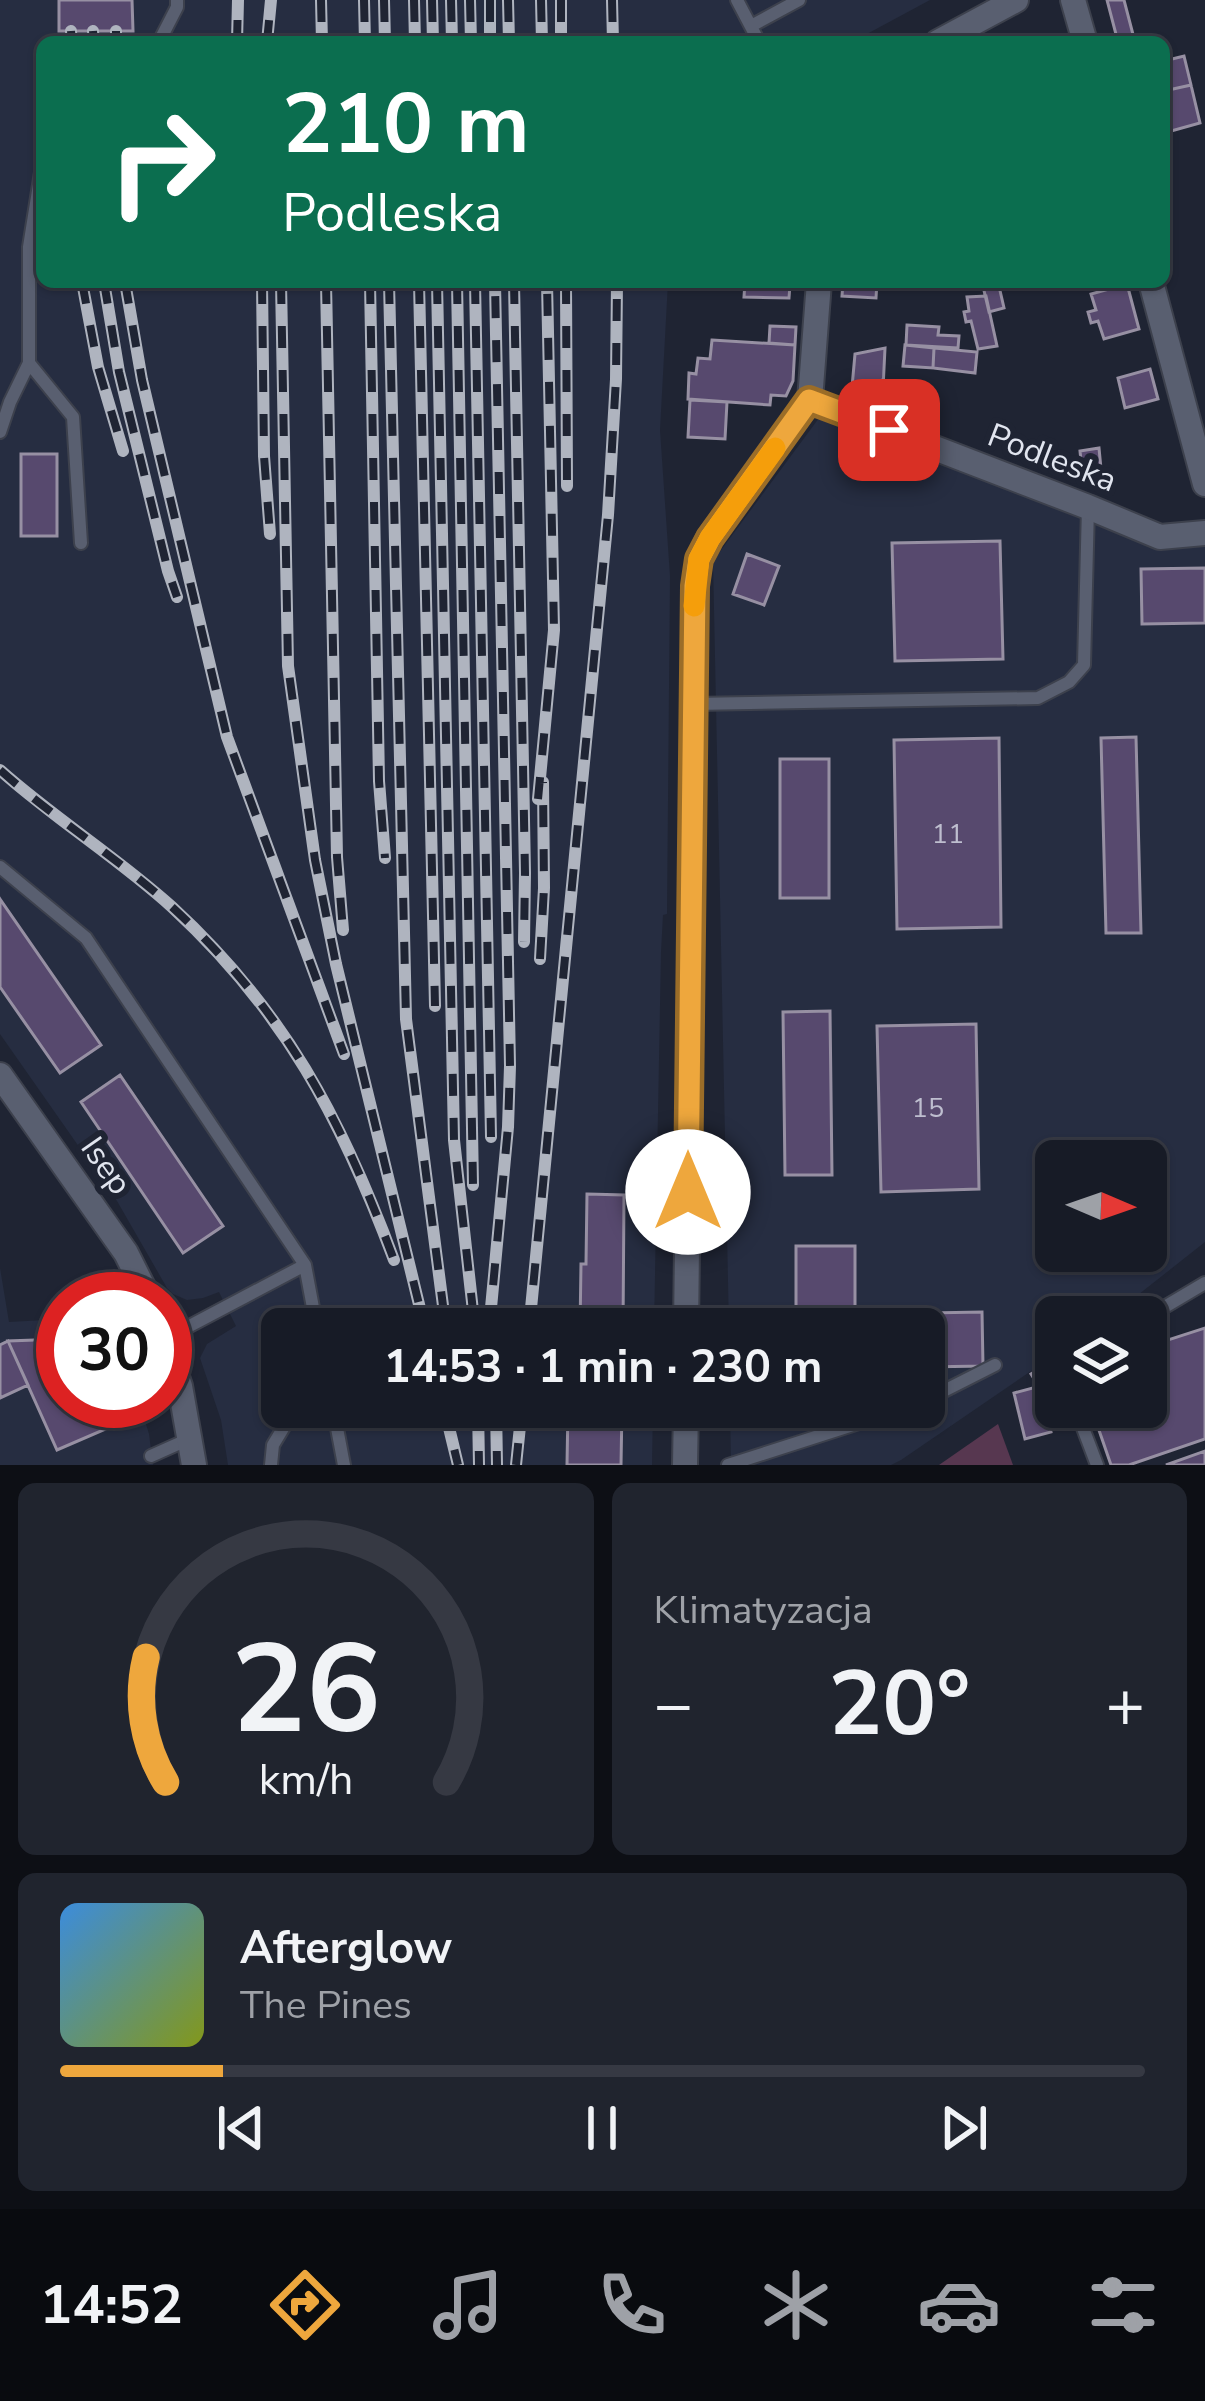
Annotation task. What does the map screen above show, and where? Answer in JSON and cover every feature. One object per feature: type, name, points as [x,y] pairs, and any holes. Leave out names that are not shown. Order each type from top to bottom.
[{"type":"street","points":[[949,36],[1016,0]]},
{"type":"street","points":[[1073,0],[1083,36]]},
{"type":"street","points":[[686,1308],[695,586],[699,559],[710,538],[809,400],[818,288]]},
{"type":"street","points":[[1153,288],[1205,484]]},
{"type":"street","name":"Podleska","points":[[809,400],[1160,537],[1205,533]]},
{"type":"street","name":"Isep","points":[[0,1075],[135,1272]]},
{"type":"street","points":[[188,1428],[194,1465]]},
{"type":"street","points":[[685,1465],[686,1428]]},
{"type":"lane","points":[[162,36],[177,0]]},
{"type":"lane","points":[[736,0],[756,36]]},
{"type":"lane","points":[[751,26],[799,0]]},
{"type":"lane","points":[[0,432],[29,363],[29,247],[36,203]]},
{"type":"lane","points":[[29,363],[73,416],[81,543]]},
{"type":"lane","points":[[692,704],[1038,698],[1070,682],[1084,665],[1088,507]]},
{"type":"lane","points":[[0,867],[86,938],[305,1265],[313,1308]]},
{"type":"lane","points":[[192,1326],[305,1265]]},
{"type":"lane","points":[[1167,1306],[1205,1283]]},
{"type":"lane","points":[[945,1390],[995,1365]]},
{"type":"lane","points":[[271,1465],[273,1444],[283,1428]]},
{"type":"lane","points":[[337,1428],[344,1465]]},
{"type":"lane","points":[[728,1465],[843,1428]]},
{"type":"lane","points":[[1083,1428],[1097,1465]]},
{"type":"lane","points":[[152,1456],[190,1439]]},
{"type":"shaded area","points":[[0,0],[930,0],[863,36],[36,36],[36,288],[668,288],[660,430],[670,576],[667,914],[663,915],[661,952],[654,1308],[261,1308],[261,1428],[653,1428],[652,1465],[228,1465],[221,1420],[200,1358],[207,1344],[236,1326],[219,1292],[192,1299],[192,1272],[158,1272],[117,1201],[0,1034]]},
{"type":"shaded area","points":[[822,414],[1155,549],[1205,545],[1205,1242],[1167,1272],[1137,1296],[1035,1296],[1035,1368],[891,1465],[731,1465],[730,1428],[945,1428],[945,1308],[729,1308],[713,561]]},
{"type":"shaded area","points":[[0,1268],[9,1322],[36,1320],[36,1428],[147,1428],[153,1465],[0,1465]]},
{"type":"shaded area","points":[[998,1424],[1013,1465],[939,1465]]},
{"type":"building","points":[[59,0],[132,0],[133,31],[59,31]]},
{"type":"building","points":[[1107,0],[1124,0],[1133,36],[1116,36]]},
{"type":"building","points":[[1184,56],[1191,85],[1170,90],[1170,60]]},
{"type":"building","points":[[1191,85],[1200,123],[1170,131],[1170,90]]},
{"type":"building","points":[[745,288],[790,288],[789,298],[744,297]]},
{"type":"building","points":[[843,288],[877,288],[876,298],[842,296]]},
{"type":"building","points":[[983,288],[999,288],[1004,308],[989,312]]},
{"type":"building","points":[[1128,288],[1139,329],[1104,339],[1098,321],[1091,323],[1088,312],[1096,310],[1091,294]]},
{"type":"building","points":[[986,296],[997,346],[978,349],[964,312],[969,311],[967,297]]},
{"type":"building","points":[[907,325],[939,327],[938,335],[959,336],[958,348],[906,345]]},
{"type":"building","points":[[770,326],[796,327],[795,345],[769,343]]},
{"type":"building","points":[[712,340],[795,345],[793,381],[786,396],[771,395],[770,405],[688,399],[689,373],[696,374],[698,358],[710,359]]},
{"type":"building","points":[[905,345],[934,348],[933,368],[903,366]]},
{"type":"building","points":[[885,348],[883,389],[852,387],[855,354]]},
{"type":"building","points":[[934,348],[977,352],[975,373],[933,368]]},
{"type":"building","points":[[1150,369],[1158,399],[1125,408],[1118,378]]},
{"type":"building","points":[[883,380],[888,381],[886,402],[856,396],[857,387],[883,389]]},
{"type":"building","points":[[690,400],[727,402],[725,439],[688,437]]},
{"type":"building","points":[[1099,448],[1101,469],[1082,471],[1080,451]]},
{"type":"building","points":[[21,454],[57,454],[57,536],[21,536]]},
{"type":"building","points":[[1000,541],[1003,659],[895,661],[892,543]]},
{"type":"building","points":[[747,554],[779,566],[764,605],[733,594]]},
{"type":"building","points":[[1205,568],[1205,623],[1142,624],[1141,569]]},
{"type":"building","points":[[1136,737],[1141,933],[1106,933],[1101,738]]},
{"type":"building","points":[[999,738],[1001,927],[897,929],[894,740]]},
{"type":"building","points":[[780,759],[829,759],[829,898],[780,898]]},
{"type":"building","points":[[0,899],[101,1045],[60,1073],[0,987]]},
{"type":"building","points":[[830,1011],[832,1175],[785,1175],[783,1012]]},
{"type":"building","points":[[976,1024],[979,1189],[881,1192],[877,1026]]},
{"type":"building","points":[[120,1075],[223,1226],[183,1253],[81,1102]]},
{"type":"building","points":[[587,1194],[624,1195],[623,1308],[580,1308],[581,1264],[586,1264]]},
{"type":"building","points":[[796,1246],[855,1246],[855,1308],[796,1308]]},
{"type":"building","points":[[982,1312],[983,1366],[945,1367],[945,1313]]},
{"type":"building","points":[[1205,1328],[1205,1439],[1129,1465],[1111,1465],[1098,1428],[1167,1428],[1167,1340]]},
{"type":"building","points":[[36,1340],[36,1403],[8,1341]]},
{"type":"building","points":[[8,1341],[28,1385],[0,1398],[0,1345]]},
{"type":"building","points":[[1035,1387],[1035,1428],[1050,1428],[1051,1432],[1025,1439],[1014,1393]]},
{"type":"building","points":[[47,1428],[108,1428],[57,1450]]},
{"type":"building","points":[[568,1428],[622,1428],[621,1465],[567,1465]]},
{"type":"building","points":[[1205,1451],[1205,1465],[1166,1465]]},
{"type":"railway","points":[[237,36],[238,0]]},
{"type":"railway","points":[[268,36],[271,0]]},
{"type":"railway","points":[[321,0],[322,36]]},
{"type":"railway","points":[[364,0],[365,36]]},
{"type":"railway","points":[[384,0],[385,36]]},
{"type":"railway","points":[[414,0],[415,36]]},
{"type":"railway","points":[[432,0],[433,36]]},
{"type":"railway","points":[[451,0],[452,36]]},
{"type":"railway","points":[[470,0],[471,36]]},
{"type":"railway","points":[[490,0],[490,36]]},
{"type":"railway","points":[[508,0],[509,36]]},
{"type":"railway","points":[[541,0],[542,36]]},
{"type":"railway","points":[[561,0],[561,36]]},
{"type":"railway","points":[[612,0],[613,36]]},
{"type":"railway","points":[[71,31],[71,36]]},
{"type":"railway","points":[[93,31],[93,36]]},
{"type":"railway","points":[[116,31],[116,36]]},
{"type":"railway","points":[[83,288],[98,367],[123,451]]},
{"type":"railway","points":[[105,288],[119,372],[177,597]]},
{"type":"railway","points":[[126,288],[142,380],[227,737],[344,1054]]},
{"type":"railway","points":[[262,288],[270,534]]},
{"type":"railway","points":[[281,288],[288,666],[315,860],[336,964],[420,1308]]},
{"type":"railway","points":[[326,288],[337,857],[343,930]]},
{"type":"railway","points":[[370,288],[379,781],[385,858]]},
{"type":"railway","points":[[389,288],[406,1019],[443,1308]]},
{"type":"railway","points":[[419,288],[435,1006]]},
{"type":"railway","points":[[437,288],[454,1140],[473,1308]]},
{"type":"railway","points":[[457,288],[473,1185]]},
{"type":"railway","points":[[475,288],[491,1137]]},
{"type":"railway","points":[[491,1308],[510,1066],[495,288]]},
{"type":"railway","points":[[514,288],[524,942]]},
{"type":"railway","points":[[538,799],[554,630],[547,288]]},
{"type":"railway","points":[[566,288],[567,486]]},
{"type":"railway","points":[[531,1308],[608,515],[617,288]]},
{"type":"railway","points":[[0,770],[172,907],[247,986],[306,1069],[330,1113],[394,1260]]},
{"type":"railway","points":[[540,959],[543,782]]},
{"type":"railway","points":[[449,1428],[458,1465]]},
{"type":"railway","points":[[478,1428],[479,1465]]},
{"type":"railway","points":[[496,1428],[497,1465]]},
{"type":"railway","points":[[516,1465],[520,1428]]},
{"type":"slow traffic","points":[[694,606],[699,559],[775,448]]},
{"type":"route","points":[[688,1192],[692,704],[699,559],[809,400],[889,430]]}]
